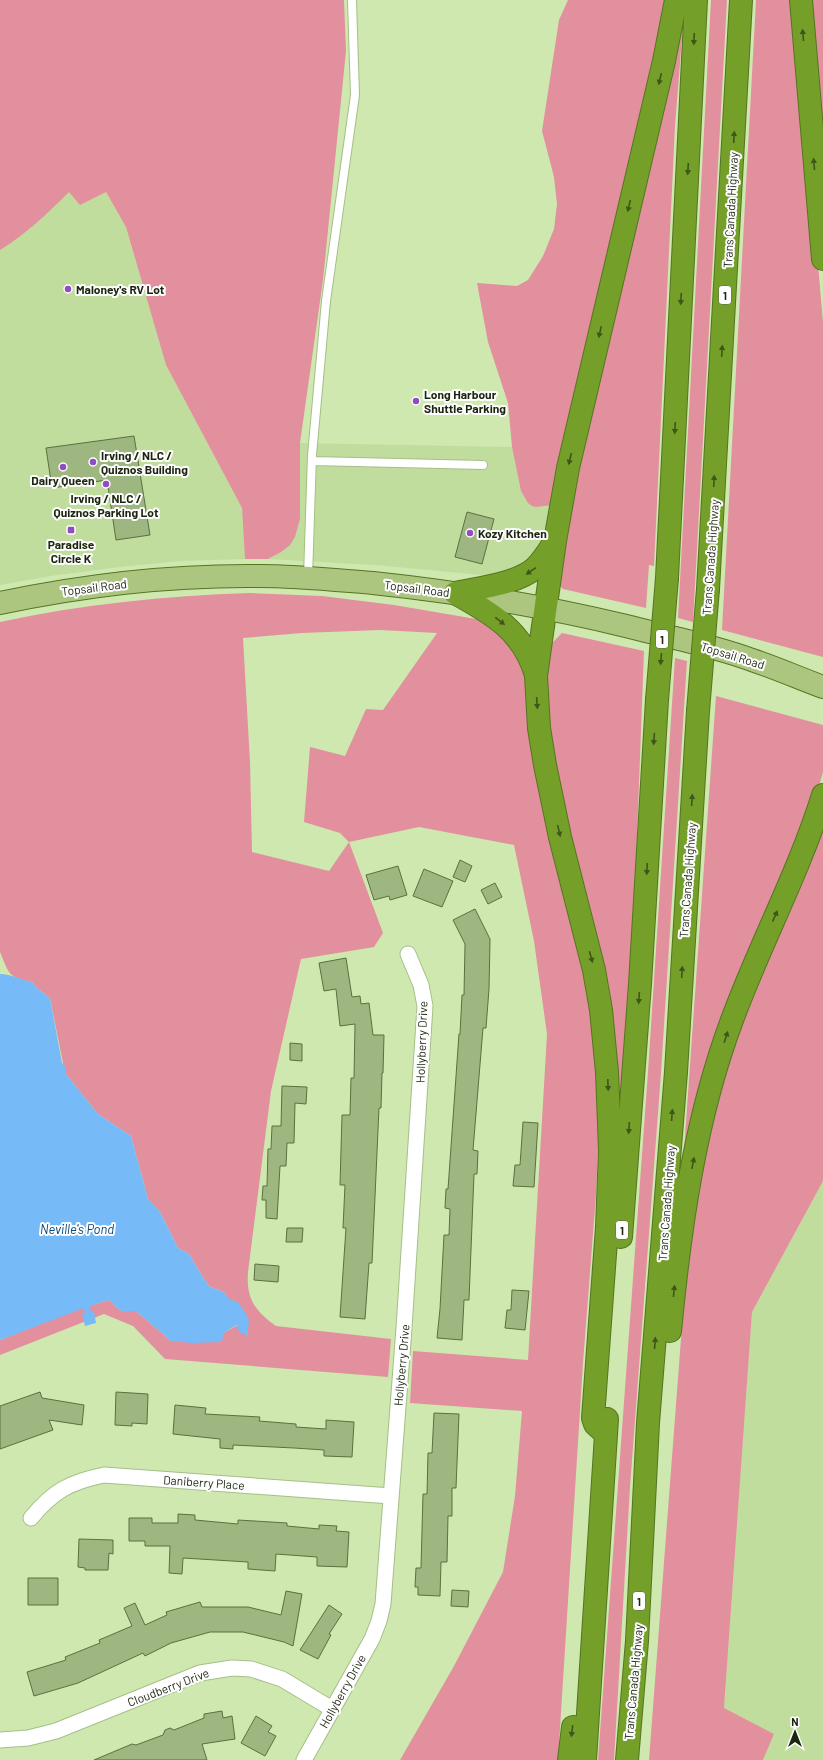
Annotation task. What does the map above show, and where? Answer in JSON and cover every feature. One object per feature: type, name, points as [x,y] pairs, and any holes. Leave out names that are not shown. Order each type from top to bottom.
[{"type":"highway","points":[[606,1434],[595,1424],[594,1418],[607,1234],[610,1150],[608,1072],[604,1030],[594,970],[560,836],[546,772],[539,728],[536,676],[555,541],[568,468],[664,61],[676,0]]},
{"type":"highway","name":"1","points":[[585,1760],[604,1459],[639,992],[657,700],[667,578],[696,0]]},
{"type":"highway","name":"Trans Canada Highway","points":[[627,1760],[638,1626],[648,1433],[676,1072],[698,711],[708,589],[741,0]]},
{"type":"highway","points":[[800,0],[823,259]]},
{"type":"highway","points":[[455,593],[502,583],[526,574],[542,561],[555,541]]},
{"type":"highway","points":[[455,593],[495,617],[515,634],[524,645],[536,676]]},
{"type":"highway","points":[[642,1760],[659,1459],[648,1433],[664,1397],[685,1208],[695,1155],[713,1077],[732,1020],[762,945],[800,858],[823,795]]},
{"type":"highway","points":[[569,1760],[584,1604],[591,1478],[604,1459]]},
{"type":"main road","name":"Topsail Road","points":[[0,603],[59,592],[152,580],[258,576],[308,578],[455,593],[546,608],[614,623],[751,659],[823,687]]},
{"type":"street","name":"Hollyberry Drive","points":[[304,1760],[372,1639],[379,1621],[383,1604],[404,1328],[425,1006],[421,985],[408,954]]},
{"type":"street","name":"Daniberry Place","points":[[31,1518],[52,1494],[64,1487],[88,1478],[104,1475],[391,1496]]},
{"type":"street","name":"Cloudberry Drive","points":[[0,1740],[28,1738],[56,1732],[200,1673],[232,1668],[251,1670],[282,1679],[332,1709]]},
{"type":"lane","points":[[308,578],[312,461],[326,301],[355,95],[352,0]]},
{"type":"lane","points":[[312,461],[483,464]]},
{"type":"shaded area","points":[[0,0],[344,0],[346,51],[323,280],[300,443],[300,519],[295,537],[290,545],[268,559],[245,559],[242,508],[166,365],[126,227],[106,192],[80,205],[69,192],[45,216],[0,250]]},
{"type":"shaded area","points":[[568,0],[669,0],[553,505],[536,507],[528,503],[521,491],[512,447],[508,403],[488,342],[477,283],[517,286],[528,280],[543,256],[554,229],[557,204],[554,177],[542,131],[559,20]]},
{"type":"shaded area","points":[[685,0],[675,126],[654,566],[649,565],[646,608],[563,589],[559,585],[560,548]]},
{"type":"shaded area","points":[[711,0],[727,0],[693,622],[678,618]]},
{"type":"shaded area","points":[[756,0],[795,0],[823,322],[823,657],[722,630]]},
{"type":"shaded area","points":[[806,0],[823,0],[823,200]]},
{"type":"shaded area","points":[[0,9],[126,227],[166,365],[242,508],[245,559],[180,561],[112,568],[50,576],[0,585]]},
{"type":"shaded area","points":[[300,443],[512,447],[520,486],[553,505],[546,542],[524,569],[491,576],[376,565],[268,559],[281,552],[300,519]]},
{"type":"shaded area","points":[[250,593],[322,596],[394,605],[482,620],[499,628],[523,666],[574,929],[593,1015],[599,1127],[596,1195],[583,1363],[558,1760],[400,1760],[454,1666],[503,1572],[515,1496],[522,1411],[410,1403],[413,1351],[528,1360],[547,1034],[534,941],[514,845],[419,827],[349,842],[383,933],[374,947],[301,959],[271,1091],[248,1272],[250,1297],[253,1304],[262,1315],[276,1326],[391,1339],[388,1377],[165,1359],[133,1326],[104,1314],[0,1355],[0,1340],[75,1310],[109,1300],[121,1311],[136,1311],[171,1341],[225,1332],[238,1325],[248,1336],[246,1327],[224,1292],[210,1287],[189,1254],[178,1248],[160,1212],[148,1199],[131,1136],[98,1114],[65,1073],[50,998],[32,982],[18,979],[10,973],[0,952],[0,622],[62,610],[124,602],[186,596]],"holes":[[[380,630],[437,633],[383,710],[366,709],[345,756],[310,747],[304,822],[340,833],[349,842],[329,871],[252,852],[250,762],[243,638],[302,633]]]},
{"type":"shaded area","points":[[562,633],[644,651],[632,969],[619,1138],[557,797],[541,689],[549,646]]},
{"type":"shaded area","points":[[675,658],[687,661],[661,1073],[630,1487],[614,1760],[598,1760],[648,1072]]},
{"type":"shaded area","points":[[716,696],[823,725],[823,772],[811,814],[681,1193]]},
{"type":"shaded area","points":[[823,820],[823,1181],[752,1312],[724,1708],[774,1734],[763,1760],[649,1760],[690,1220],[718,1082]]},
{"type":"shaded area","points":[[823,1181],[823,1760],[763,1760],[774,1734],[724,1708],[752,1312]]},
{"type":"water","name":"Neville's Pond","points":[[0,974],[32,982],[50,998],[62,1063],[66,1066],[65,1073],[98,1114],[131,1136],[148,1199],[160,1212],[178,1248],[189,1254],[210,1287],[224,1292],[229,1299],[238,1302],[248,1317],[248,1336],[239,1332],[237,1325],[225,1332],[221,1342],[192,1343],[171,1341],[136,1311],[121,1311],[109,1300],[90,1306],[91,1312],[94,1312],[96,1323],[85,1326],[82,1314],[85,1314],[84,1308],[0,1340]]},
{"type":"building","name":"Irving / NLC / Quiznos Building","points":[[134,436],[150,535],[116,540],[107,480],[52,488],[46,448]]},
{"type":"building","points":[[467,512],[494,519],[482,564],[455,557]]},
{"type":"building","points":[[460,860],[472,866],[465,882],[453,877]]},
{"type":"building","points":[[398,866],[407,895],[390,900],[389,896],[374,900],[366,875]]},
{"type":"building","points":[[424,869],[453,881],[442,907],[413,896]]},
{"type":"building","points":[[495,883],[502,897],[488,904],[481,890]]},
{"type":"building","points":[[475,909],[490,939],[489,989],[486,1028],[483,1028],[473,1150],[478,1151],[477,1174],[474,1174],[469,1300],[464,1300],[462,1340],[437,1338],[444,1235],[449,1235],[450,1209],[445,1208],[446,1189],[448,1189],[462,995],[464,995],[465,944],[453,920]]},
{"type":"building","points":[[346,958],[352,997],[360,996],[361,1004],[369,1003],[373,1035],[384,1035],[372,1263],[369,1263],[365,1319],[340,1317],[346,1228],[343,1228],[345,1185],[340,1185],[342,1115],[350,1115],[351,1078],[354,1078],[355,1024],[340,1026],[336,989],[324,991],[319,963]]},
{"type":"building","points":[[290,1043],[302,1044],[302,1061],[290,1060]]},
{"type":"building","points":[[282,1086],[307,1087],[306,1104],[295,1103],[294,1143],[287,1143],[286,1166],[280,1166],[277,1219],[266,1218],[266,1200],[262,1200],[263,1186],[267,1186],[268,1149],[271,1149],[272,1126],[281,1126]]},
{"type":"building","points":[[523,1122],[538,1123],[534,1187],[513,1186],[515,1165],[520,1165]]},
{"type":"building","points":[[287,1228],[303,1228],[302,1242],[286,1242]]},
{"type":"building","points":[[255,1264],[279,1266],[278,1282],[254,1280]]},
{"type":"building","points":[[512,1290],[529,1291],[525,1330],[505,1328],[507,1310],[511,1310]]},
{"type":"building","points":[[40,1392],[42,1398],[84,1405],[82,1425],[49,1420],[53,1430],[0,1449],[0,1406]]},
{"type":"building","points":[[116,1392],[148,1394],[147,1424],[132,1423],[132,1426],[115,1425]]},
{"type":"building","points":[[175,1405],[206,1408],[205,1414],[260,1417],[259,1421],[296,1424],[296,1427],[326,1429],[326,1420],[354,1422],[352,1457],[324,1456],[324,1450],[233,1445],[233,1449],[220,1448],[220,1439],[173,1434]]},
{"type":"building","points":[[434,1413],[459,1414],[456,1488],[452,1488],[452,1516],[448,1516],[447,1562],[441,1562],[440,1596],[418,1595],[418,1587],[415,1587],[416,1568],[421,1568],[423,1494],[427,1494],[428,1453],[432,1453]]},
{"type":"building","points":[[178,1514],[195,1515],[195,1520],[238,1524],[238,1520],[287,1523],[287,1526],[319,1529],[319,1525],[337,1526],[336,1531],[349,1532],[347,1567],[317,1566],[317,1557],[276,1554],[275,1571],[248,1569],[248,1562],[183,1558],[182,1574],[169,1573],[170,1546],[145,1546],[145,1541],[129,1541],[129,1518],[152,1518],[152,1523],[178,1523]]},
{"type":"building","points":[[79,1539],[113,1540],[113,1554],[109,1553],[108,1570],[85,1570],[85,1568],[78,1567]]},
{"type":"building","points":[[28,1578],[58,1578],[58,1605],[28,1605]]},
{"type":"building","points":[[452,1590],[469,1591],[468,1607],[451,1606]]},
{"type":"building","points":[[286,1591],[302,1594],[293,1646],[284,1642],[243,1632],[210,1632],[171,1643],[145,1656],[143,1653],[78,1683],[34,1696],[27,1672],[66,1660],[65,1657],[100,1643],[99,1640],[132,1626],[124,1608],[135,1603],[145,1625],[167,1615],[166,1612],[200,1602],[202,1607],[248,1607],[281,1615]]},
{"type":"building","points":[[329,1605],[342,1614],[329,1634],[331,1635],[318,1659],[300,1650]]},
{"type":"building","points":[[222,1711],[223,1718],[232,1716],[235,1739],[202,1744],[207,1760],[94,1760],[132,1744],[136,1745],[163,1735],[165,1730],[170,1728],[174,1730],[204,1718],[204,1714]]},
{"type":"building","points":[[256,1716],[272,1726],[268,1732],[276,1736],[265,1756],[241,1743]]},
{"type":"place","name":"Maloney's RV Lot","points":[[68,289]]},
{"type":"place","name":"Long Harbour Shuttle Parking","points":[[416,401]]},
{"type":"place","name":"Irving / NLC / Quiznos Building","points":[[93,462]]},
{"type":"place","name":"Dairy Queen","points":[[63,467]]},
{"type":"place","name":"Irving / NLC / Quiznos Parking Lot","points":[[106,484]]},
{"type":"place","name":"Paradise Circle K","points":[[71,530]]},
{"type":"place","name":"Kozy Kitchen","points":[[470,533]]}]
